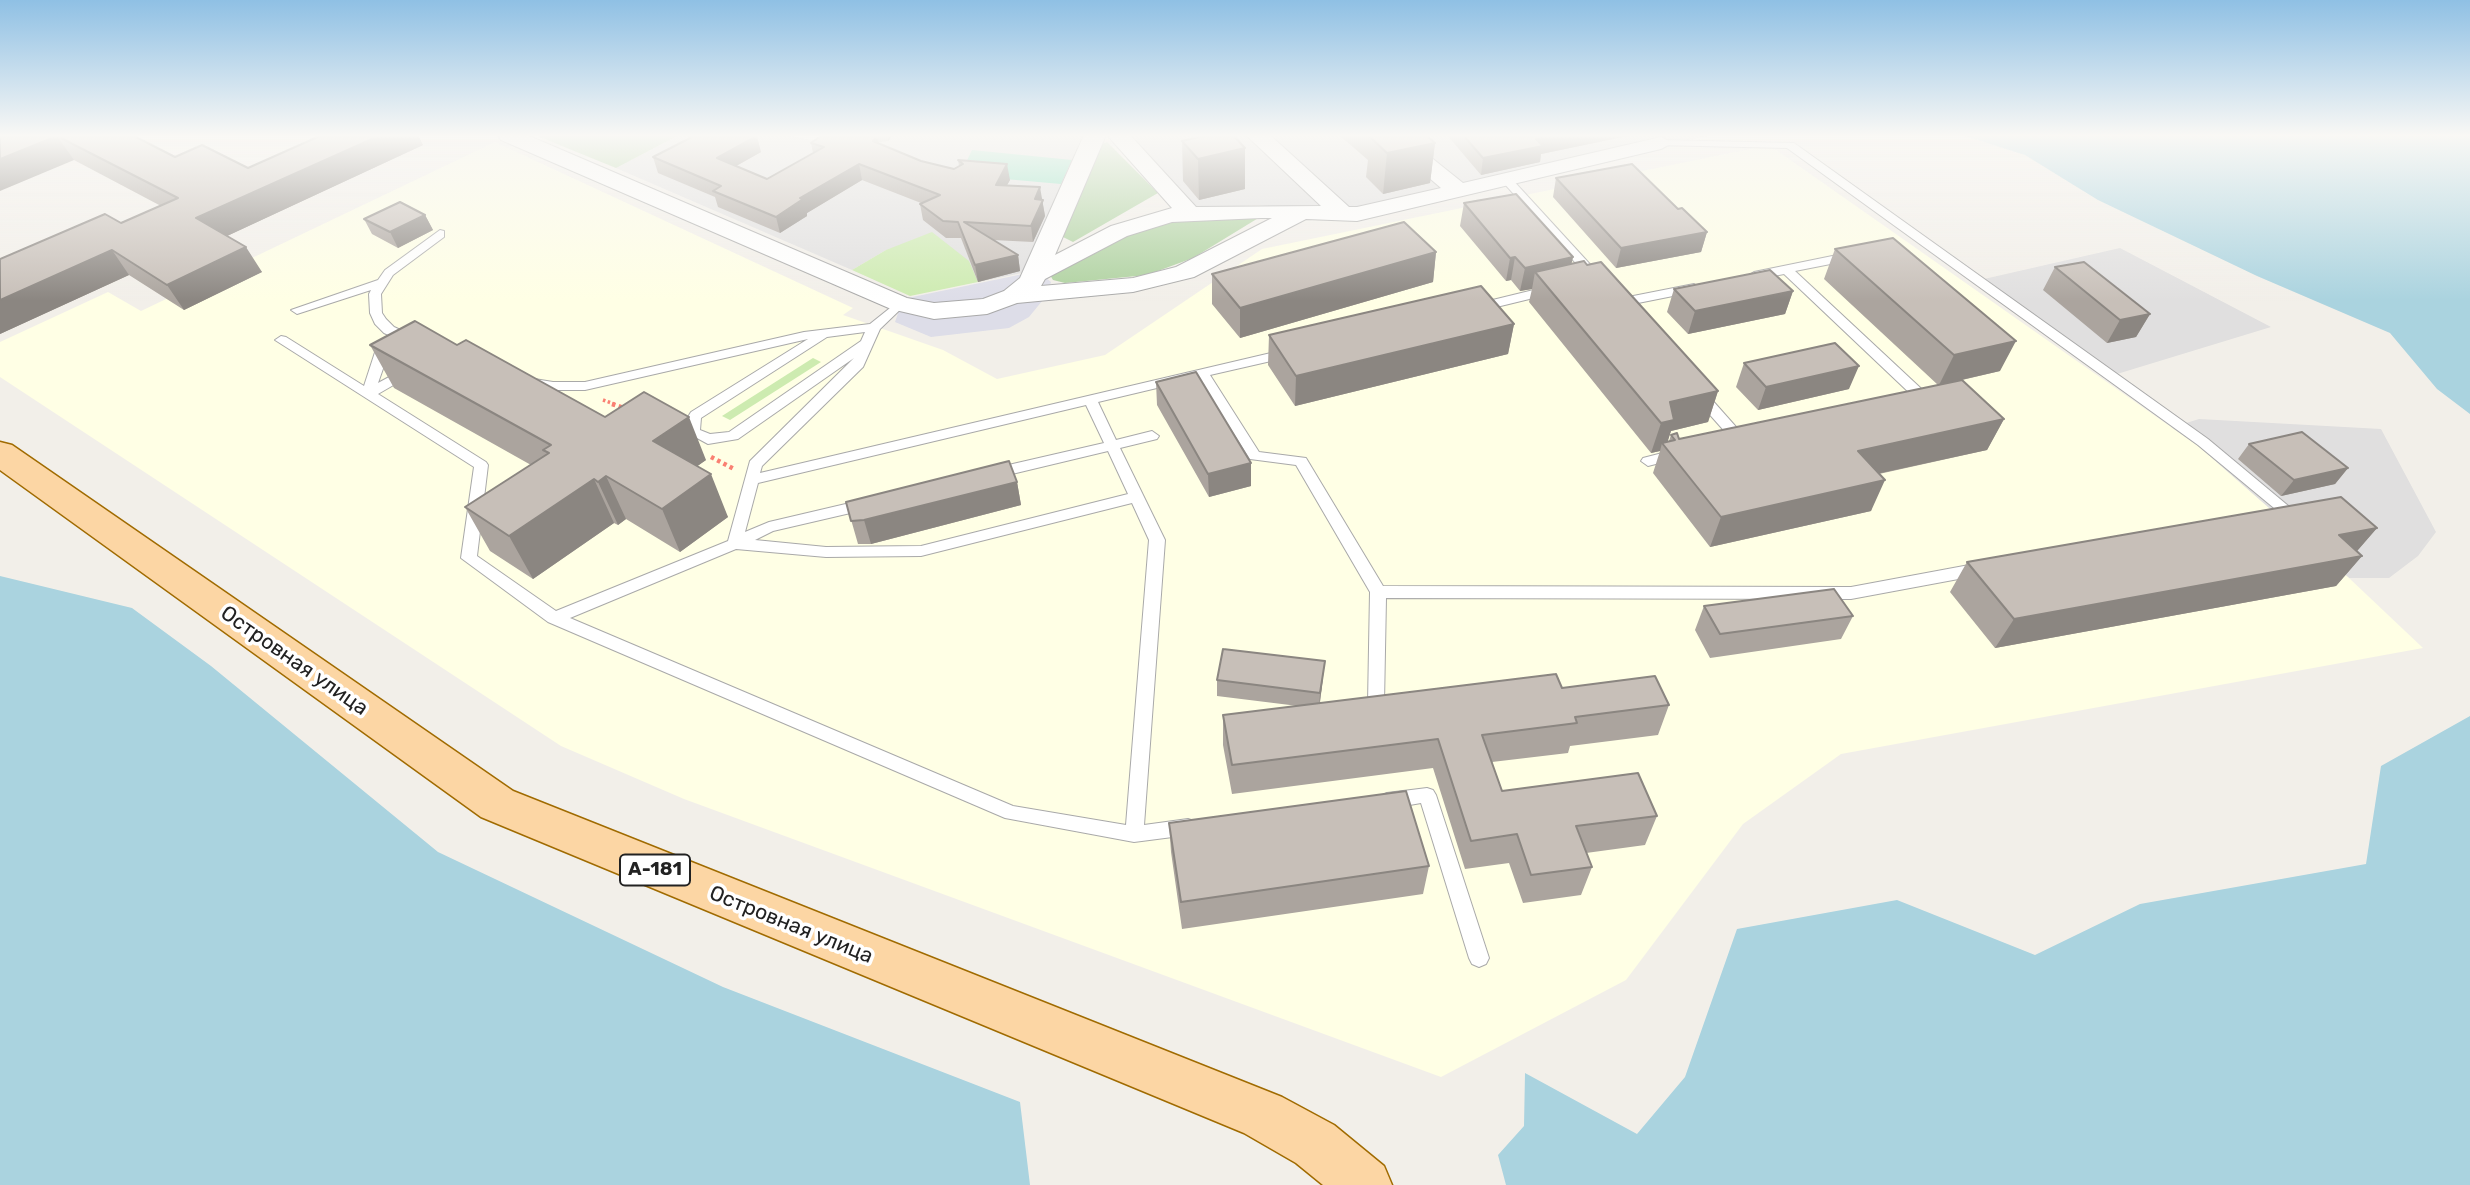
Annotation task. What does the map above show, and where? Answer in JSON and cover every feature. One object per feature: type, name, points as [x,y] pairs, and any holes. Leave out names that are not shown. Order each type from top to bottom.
[{"type":"main road","name":"Островная улица","points":[[0,453],[497,804],[1264,1115],[1315,1144],[1365,1185]]},
{"type":"street","points":[[637,190],[900,304],[934,311],[987,306],[1013,296],[1133,285],[1185,272],[1302,214]]},
{"type":"street","points":[[1034,275],[1071,190]]},
{"type":"street","points":[[1168,190],[1189,213]]},
{"type":"street","points":[[1317,190],[1344,215]]},
{"type":"street","points":[[1013,296],[1034,275],[1119,231],[1154,219],[1189,213],[1344,215],[1459,191]]},
{"type":"lane","points":[[1516,190],[1601,292]]},
{"type":"lane","points":[[1853,190],[2203,442],[2285,509]]},
{"type":"lane","points":[[430,349],[389,330],[376,313],[375,294],[389,273],[440,234]]},
{"type":"lane","points":[[1734,280],[1860,254]]},
{"type":"lane","points":[[1786,269],[1923,398],[1910,401]]},
{"type":"lane","points":[[297,310],[381,283]]},
{"type":"lane","points":[[1460,312],[1601,292],[1709,285]]},
{"type":"lane","points":[[735,544],[754,479],[755,464],[859,364],[874,327],[900,304]]},
{"type":"lane","points":[[518,378],[573,387],[804,336],[874,327]]},
{"type":"lane","points":[[368,394],[389,330]]},
{"type":"lane","points":[[823,335],[696,415],[692,422],[693,432],[708,439],[733,436],[867,342]]},
{"type":"lane","points":[[281,340],[481,465],[469,558],[554,618],[1011,813],[1134,834],[1201,825]]},
{"type":"lane","points":[[754,479],[1297,350]]},
{"type":"lane","points":[[368,394],[421,365]]},
{"type":"lane","points":[[1202,373],[1255,456],[1301,461],[1378,592],[1376,703]]},
{"type":"lane","points":[[1688,382],[1740,440]]},
{"type":"lane","points":[[1090,399],[1157,540],[1134,834]]},
{"type":"lane","points":[[980,477],[1152,436]]},
{"type":"lane","points":[[1648,461],[1688,452]]},
{"type":"lane","points":[[735,544],[826,552],[921,551],[1137,497]]},
{"type":"lane","points":[[554,618],[735,544],[769,527],[888,499]]},
{"type":"lane","points":[[1378,592],[1851,593],[1998,566]]},
{"type":"lane","points":[[1374,803],[1427,796],[1479,958]]},
{"type":"path","points":[[573,387],[635,412]]},
{"type":"path","points":[[706,454],[754,479]]},
{"type":"shaded area","points":[[394,190],[599,190],[853,308],[843,315],[943,350],[997,379],[1105,355],[1262,249],[1548,190],[1834,190],[2198,446],[2349,578],[2423,648],[1841,754],[1743,824],[1626,980],[1441,1077],[684,799],[561,746],[0,377],[0,342],[108,292],[141,311]]},
{"type":"shaded area","points":[[668,190],[1059,190],[1022,273],[978,282],[886,250],[852,270]]},
{"type":"shaded area","points":[[1180,190],[1310,190],[1335,213],[1259,205],[1196,208]]},
{"type":"shaded area","points":[[1323,190],[1441,190],[1346,212]]},
{"type":"shaded area","points":[[2120,248],[2271,327],[2117,374],[1984,279]]},
{"type":"shaded area","points":[[1023,274],[1044,276],[1051,282],[1047,295],[1029,317],[1009,328],[931,337],[895,322],[903,299]]},
{"type":"shaded area","points":[[2199,419],[2381,429],[2436,532],[2418,556],[2389,578],[2349,578],[2198,446],[2170,428]]},
{"type":"green space","points":[[1079,190],[1155,190],[1158,193],[1073,242],[1063,237]]},
{"type":"green space","points":[[1260,217],[1193,258],[1147,275],[1065,283],[1053,280],[1050,275],[1055,269],[1155,222]]},
{"type":"green space","points":[[932,232],[969,261],[978,282],[910,296],[852,270],[886,250]]},
{"type":"green space","points":[[813,358],[821,362],[730,420],[722,416]]},
{"type":"water","points":[[2082,190],[2470,190],[2470,414],[2437,389],[2390,333],[2257,276]]},
{"type":"water","points":[[0,576],[132,608],[211,666],[438,852],[723,987],[1020,1102],[1030,1185],[0,1185]]},
{"type":"water","points":[[2470,716],[2470,1185],[1506,1185],[1498,1155],[1524,1126],[1525,1073],[1637,1134],[1685,1077],[1737,929],[1897,900],[2035,955],[2140,904],[2366,864],[2381,766]]},
{"type":"building","points":[[163,190],[258,190],[196,218],[246,247],[167,285],[112,250],[0,300],[0,259],[105,214],[121,223],[178,198]]},
{"type":"building","points":[[714,190],[813,190],[776,217]]},
{"type":"building","points":[[928,190],[1039,190],[1035,199],[1043,200],[1031,226],[964,222],[1018,255],[975,265],[958,222],[943,221],[920,204],[940,195]]},
{"type":"building","points":[[1567,190],[1659,190],[1707,232],[1621,248]]},
{"type":"building","points":[[1516,194],[1573,257],[1525,268],[1515,257],[1510,258],[1464,203]]},
{"type":"building","points":[[400,202],[425,215],[390,232],[364,219]]},
{"type":"building","points":[[1404,222],[1436,252],[1240,308],[1212,274]]},
{"type":"building","points":[[1893,238],[2016,341],[1954,355],[1835,249]]},
{"type":"building","points":[[1584,261],[1587,265],[1601,262],[1718,391],[1670,402],[1674,420],[1661,423],[1535,272]]},
{"type":"building","points":[[2084,262],[2150,314],[2120,320],[2055,267]]},
{"type":"building","points":[[1770,270],[1793,291],[1695,311],[1674,289]]},
{"type":"building","points":[[1481,286],[1514,324],[1296,376],[1269,335]]},
{"type":"building","points":[[415,321],[457,345],[466,340],[605,417],[644,392],[689,417],[653,441],[711,474],[662,509],[606,476],[598,482],[594,479],[509,536],[465,507],[549,453],[543,450],[551,445],[370,345]]},
{"type":"building","points":[[1835,343],[1859,366],[1766,387],[1744,363]]},
{"type":"building","points":[[1196,372],[1251,463],[1208,474],[1156,382]]},
{"type":"building","points":[[1962,380],[2004,419],[1858,451],[1885,480],[1721,517],[1662,443],[1675,440],[1671,435],[1677,433],[1679,439]]},
{"type":"building","points":[[2302,432],[2348,468],[2294,480],[2249,444]]},
{"type":"building","points":[[1009,461],[1017,482],[851,521],[846,502]]},
{"type":"building","points":[[2341,497],[2377,528],[2339,535],[2362,556],[2014,619],[1967,562]]},
{"type":"building","points":[[1834,589],[1853,616],[1720,634],[1704,606]]},
{"type":"building","points":[[1223,649],[1325,661],[1320,693],[1217,680]]},
{"type":"building","points":[[1556,674],[1562,688],[1655,676],[1669,705],[1575,717],[1577,723],[1482,735],[1502,791],[1638,773],[1657,816],[1576,826],[1592,867],[1531,875],[1517,834],[1471,841],[1438,739],[1232,765],[1223,715]]},
{"type":"building","points":[[1406,791],[1429,866],[1181,902],[1169,823]]}]
